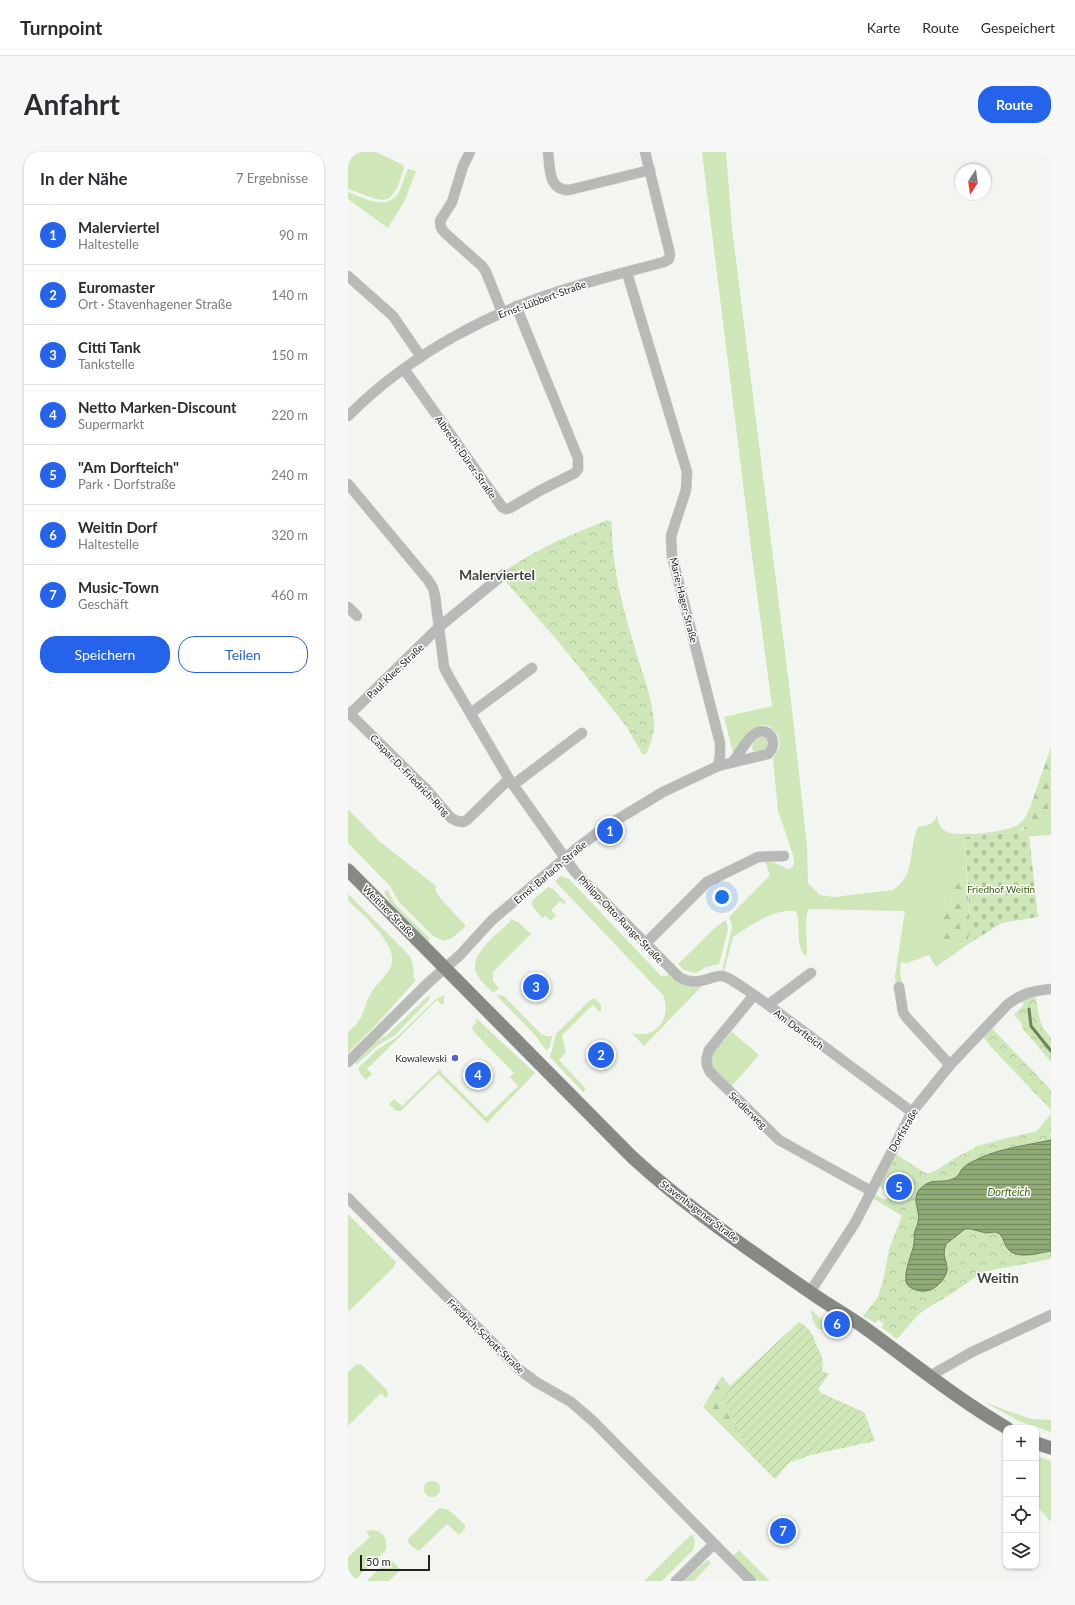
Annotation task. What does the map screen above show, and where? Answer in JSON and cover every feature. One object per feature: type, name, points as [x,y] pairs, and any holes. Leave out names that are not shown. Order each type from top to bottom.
[{"type":"main road","name":"Weitiner Straße","points":[[348,870],[429,952]]},
{"type":"main road","name":"Stavenhagener Straße","points":[[429,952],[631,1156],[657,1179],[810,1292],[864,1328],[978,1411],[1003,1426]]},
{"type":"main road","points":[[1039,1444],[1051,1448]]},
{"type":"street","points":[[470,152],[461,172],[452,202],[440,221],[441,228],[482,266],[486,272],[502,312]]},
{"type":"street","points":[[548,152],[552,180],[556,187],[562,190],[569,190],[650,170],[645,152]]},
{"type":"street","name":"Ernst-Lübbert-Straße","points":[[348,416],[374,392],[421,357],[447,341],[502,312],[576,285],[627,273],[664,262],[669,258],[670,254],[650,170]]},
{"type":"street","name":"Marie-Hager-Straße","points":[[627,273],[687,472],[686,490],[671,536],[672,556],[720,743],[718,766]]},
{"type":"street","points":[[348,276],[393,316],[421,357]]},
{"type":"street","name":"Albrecht-Dürer-Straße","points":[[404,369],[502,507],[506,509],[510,508],[574,473],[578,469],[578,458],[516,306]]},
{"type":"street","points":[[350,490],[428,580],[433,588],[444,667],[511,782],[565,858]]},
{"type":"street","points":[[439,627],[504,574]]},
{"type":"street","points":[[348,607],[357,616]]},
{"type":"street","name":"Paul-Klee-Straße","points":[[349,713],[439,627]]},
{"type":"street","points":[[471,713],[532,668]]},
{"type":"street","name":"Caspar-D.-Friedrich-Ring","points":[[349,713],[427,790],[451,818],[457,821],[462,822],[467,820],[511,782]]},
{"type":"street","points":[[511,782],[582,733]]},
{"type":"street","name":"Ernst-Barlach-Straße","points":[[348,1062],[428,983],[460,955],[492,920],[565,858],[628,812],[663,792],[718,766],[733,762]]},
{"type":"street","points":[[645,944],[707,882],[758,857],[784,856]]},
{"type":"street","name":"Philipp-Otto-Runge-Straße","points":[[565,858],[575,872],[679,977]]},
{"type":"street","points":[[768,1005],[811,974]]},
{"type":"street","name":"Am Dorfteich","points":[[679,977],[688,982],[695,983],[723,976],[726,977],[768,1005],[912,1112]]},
{"type":"street","points":[[899,986],[903,1012],[906,1017],[950,1065]]},
{"type":"street","name":"Dorfstraße","points":[[810,1292],[855,1223],[912,1112],[950,1065],[1007,1005],[1018,997],[1037,991],[1051,990]]},
{"type":"street","name":"Siedlerweg","points":[[754,995],[709,1050],[706,1058],[706,1065],[710,1072],[779,1140],[871,1191]]},
{"type":"street","name":"Friedrich-Schott-Straße","points":[[348,1198],[520,1370],[536,1382],[571,1402],[594,1422],[751,1581]]},
{"type":"street","points":[[931,1378],[935,1373],[972,1352],[1051,1315]]},
{"type":"street","points":[[676,1581],[714,1544]]},
{"type":"green space","points":[[348,152],[376,152],[403,165],[404,168],[399,182],[395,191],[390,197],[385,200],[379,199],[348,189]]},
{"type":"green space","points":[[702,152],[726,152],[732,228],[791,701],[807,846],[808,883],[820,895],[834,897],[893,890],[905,877],[918,827],[932,823],[937,815],[942,828],[951,833],[970,834],[993,832],[1012,828],[1018,825],[1024,818],[1029,810],[1035,793],[1025,825],[1019,833],[965,837],[967,882],[957,880],[948,890],[952,899],[943,917],[942,927],[938,935],[947,941],[968,944],[936,967],[929,955],[907,963],[901,962],[900,970],[902,984],[896,985],[895,976],[905,911],[808,909],[806,920],[807,955],[805,956],[800,946],[796,911],[787,911],[771,915],[733,937],[724,972],[722,971],[732,925],[729,917],[770,875],[765,861],[778,864],[787,869],[792,868],[794,864],[793,855],[778,811],[773,759],[780,746],[778,735],[770,726],[762,725],[756,727],[750,730],[733,753],[724,717],[772,706]]},
{"type":"green space","points":[[408,169],[416,171],[405,200],[388,228],[348,199],[348,192],[375,202],[388,201],[394,198],[402,186]]},
{"type":"green space","points":[[607,520],[612,522],[612,540],[616,575],[652,707],[654,727],[653,735],[647,753],[643,755],[626,726],[557,640],[499,574],[557,541]]},
{"type":"green space","points":[[761,737],[767,739],[768,747],[765,750],[757,752],[753,751],[752,748],[754,743]]},
{"type":"green space","points":[[1051,747],[1051,786],[1048,796],[1050,802],[1045,817],[1038,826],[1034,836],[1019,833],[1024,829],[1026,820],[1031,811],[1035,793]]},
{"type":"green space","points":[[1051,786],[1051,835],[1034,836],[1038,826],[1045,817]]},
{"type":"green space","points":[[348,809],[379,841],[436,886],[435,890],[441,899],[466,926],[452,938],[443,941],[433,936],[399,902],[390,886],[348,843]]},
{"type":"green space","name":"Friedhof Weitin","points":[[1019,833],[1029,836],[1038,917],[1002,923],[968,944],[970,924],[965,837]]},
{"type":"green space","points":[[561,876],[569,879],[661,976],[666,976],[669,974],[684,984],[702,986],[644,1046],[632,1033],[649,1033],[660,1025],[664,1019],[665,1011],[663,995],[555,881]]},
{"type":"green space","points":[[957,880],[967,882],[970,924],[968,944],[947,941],[938,935],[942,926],[943,917],[952,899],[948,886]]},
{"type":"green space","points":[[548,887],[553,889],[566,903],[564,904],[560,901],[551,910],[556,915],[551,921],[546,916],[542,918],[533,907],[532,901]]},
{"type":"green space","points":[[387,889],[395,904],[430,939],[428,942],[399,914],[384,893]]},
{"type":"green space","points":[[348,894],[410,956],[413,965],[414,978],[416,980],[375,1026],[348,1053],[348,1032],[358,1022],[371,993],[389,970],[392,958],[390,949],[385,940],[370,922],[348,900]]},
{"type":"green space","points":[[511,919],[518,922],[531,934],[493,972],[493,981],[499,989],[493,993],[478,977],[475,967],[476,960],[485,946],[509,923]]},
{"type":"green space","points":[[726,920],[728,930],[719,964],[706,967],[696,973],[684,970],[678,964],[717,926]]},
{"type":"green space","points":[[429,995],[430,999],[395,1035],[377,1046],[356,1065],[356,1060],[373,1044],[388,1034]]},
{"type":"green space","points":[[444,995],[444,1004],[441,1004],[437,1000],[367,1069],[372,1074],[366,1080],[358,1068],[378,1049],[397,1037],[435,1000]]},
{"type":"green space","points":[[496,995],[504,996],[541,1034],[552,1036],[550,1047],[546,1050],[534,1034]]},
{"type":"green space","points":[[1035,995],[1040,1020],[1043,1028],[1051,1038],[1051,1062],[1023,1029],[1021,1022],[1014,1015],[1024,1005],[1021,1000]]},
{"type":"green space","points":[[595,998],[601,1005],[601,1011],[600,1012],[593,1005],[562,1035],[566,1052],[559,1060],[586,1089],[583,1092],[550,1057],[556,1034],[590,1000]]},
{"type":"green space","points":[[476,1018],[535,1073],[487,1123],[438,1074],[401,1111],[396,1111],[389,1104],[394,1099],[402,1106],[440,1069],[442,1070],[441,1072],[486,1117],[518,1086],[510,1077],[514,1073],[473,1031],[472,1027],[477,1022],[475,1020]]},
{"type":"green space","points":[[990,1026],[1051,1090],[1051,1110],[991,1047],[982,1035]]},
{"type":"green space","points":[[732,1032],[759,1055],[731,1087],[711,1068],[711,1055]]},
{"type":"green space","points":[[1051,1114],[1051,1259],[983,1272],[923,1311],[897,1339],[881,1327],[884,1324],[878,1320],[875,1323],[863,1316],[878,1297],[884,1277],[889,1249],[902,1216],[871,1197],[873,1194],[886,1200],[890,1193],[877,1185],[894,1153],[927,1174],[935,1171],[978,1146],[1037,1131]]},
{"type":"green space","points":[[348,1214],[396,1262],[394,1267],[348,1312]]},
{"type":"green space","points":[[810,1309],[828,1323],[848,1332],[839,1333],[831,1329],[821,1330],[815,1325]]},
{"type":"green space","points":[[799,1322],[806,1326],[812,1334],[822,1356],[822,1371],[829,1374],[818,1389],[821,1393],[864,1412],[875,1441],[811,1455],[789,1463],[775,1479],[755,1459],[743,1442],[724,1400],[730,1386]]},
{"type":"green space","points":[[361,1364],[387,1390],[388,1394],[386,1398],[381,1393],[348,1426],[348,1373],[355,1365]]},
{"type":"green space","points":[[722,1376],[730,1386],[725,1400],[743,1442],[755,1459],[703,1407]]},
{"type":"green space","points":[[986,1403],[1031,1419],[1051,1420],[1051,1432],[1039,1428],[1039,1425],[1030,1425],[1021,1422]]},
{"type":"green space","points":[[1039,1457],[1051,1461],[1051,1522],[1039,1508]]},
{"type":"green space","points":[[429,1481],[435,1481],[440,1486],[438,1495],[435,1497],[429,1497],[424,1492],[424,1486]]},
{"type":"green space","points":[[439,1508],[449,1510],[465,1525],[465,1529],[459,1535],[447,1524],[419,1551],[411,1545],[408,1539]]},
{"type":"green space","points":[[373,1530],[380,1532],[386,1539],[386,1550],[354,1581],[348,1581],[348,1557],[370,1537],[366,1531]]},
{"type":"green space","points":[[691,1535],[693,1535],[695,1542],[693,1550],[662,1581],[644,1581]]},
{"type":"green space","points":[[739,1550],[770,1581],[758,1581],[733,1556]]},
{"type":"green space","points":[[389,1558],[401,1569],[389,1581],[367,1581]]},
{"type":"green space","points":[[708,1560],[711,1563],[694,1581],[684,1581],[700,1566]]},
{"type":"water","name":"Dorfteich","points":[[1051,1140],[1051,1251],[1028,1255],[1017,1254],[1008,1249],[1000,1234],[995,1232],[986,1233],[965,1229],[946,1244],[944,1256],[947,1271],[940,1283],[929,1290],[924,1291],[911,1288],[907,1284],[906,1275],[913,1247],[914,1232],[919,1218],[916,1198],[919,1190],[928,1183],[955,1178],[966,1166],[988,1155],[1006,1149]]},
{"type":"waterway","points":[[1029,1009],[1031,1026],[1051,1051]]},
{"type":"place","name":"Malerviertel","points":[[610,831]]},
{"type":"place","name":"Citti Tank","points":[[536,987]]},
{"type":"place","name":"Euromaster","points":[[601,1055]]},
{"type":"place","name":"Kowalewski","points":[[455,1058]]},
{"type":"place","name":"Netto Marken-Discount","points":[[478,1075]]},
{"type":"place","name":"\"Am Dorfteich\"","points":[[899,1187]]},
{"type":"place","name":"Weitin Dorf","points":[[837,1324]]},
{"type":"place","name":"Music-Town","points":[[783,1531]]},
{"type":"district","name":"Malerviertel","points":[[497,575]]},
{"type":"district","name":"Weitin","points":[[998,1278]]}]
